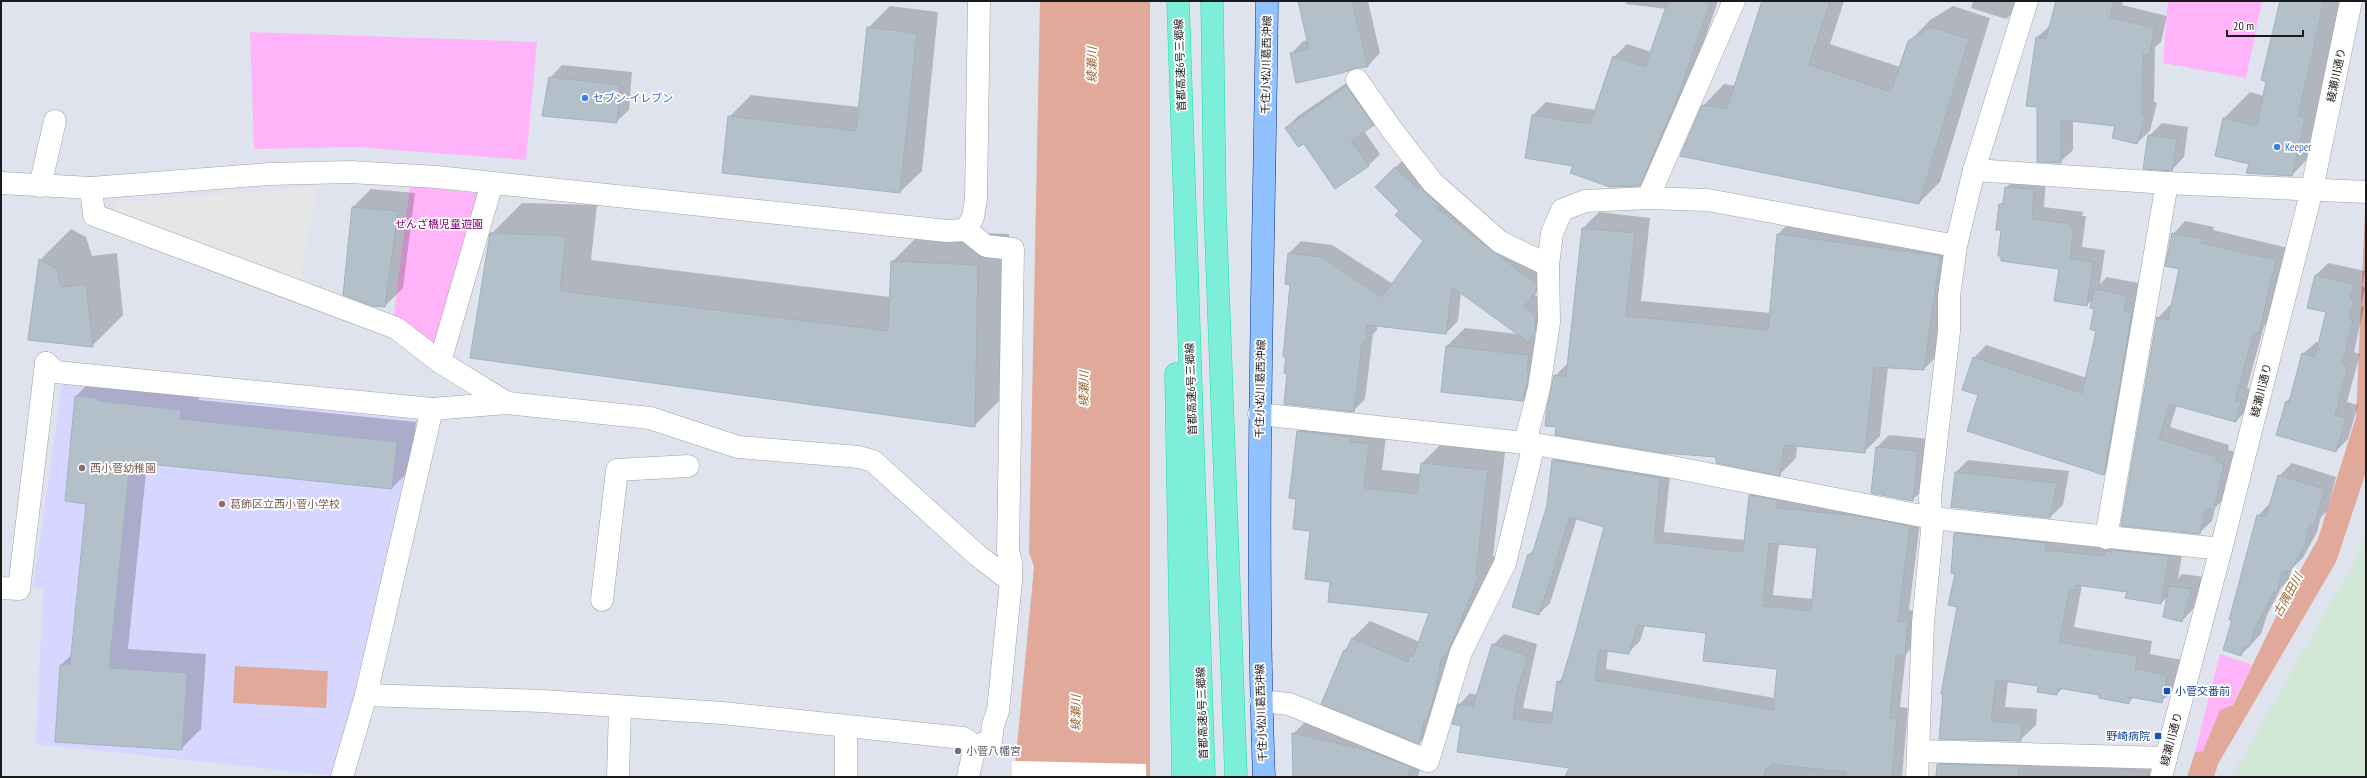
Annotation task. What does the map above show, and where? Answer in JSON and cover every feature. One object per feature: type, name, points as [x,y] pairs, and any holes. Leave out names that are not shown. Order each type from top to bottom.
[{"type":"highway","points":[[1177,1],[1173,196],[1183,777]]},
{"type":"highway","name":"首都高速6号三郷線","points":[[1177,1],[1204,777]]},
{"type":"highway","points":[[1212,1],[1215,209],[1236,777]]},
{"type":"highway","points":[[1200,777],[1215,209]]},
{"type":"main road","name":"千住小松川葛西沖線","points":[[1264,777],[1259,651],[1259,414],[1265,216],[1267,1]]},
{"type":"street","points":[[966,230],[973,217],[976,199],[979,1]]},
{"type":"street","points":[[1648,198],[1734,1]]},
{"type":"street","points":[[1917,777],[1923,623],[1932,531],[1930,496],[1949,331],[1949,296],[1956,246],[1974,170],[2027,1]]},
{"type":"street","name":"綾瀬川通り","points":[[2163,768],[2221,549],[2312,189],[2352,1]]},
{"type":"street","points":[[1358,80],[1392,130],[1433,183],[1500,242],[1548,265]]},
{"type":"street","points":[[40,186],[55,121]]},
{"type":"street","points":[[1974,170],[2167,184],[2366,192]]},
{"type":"street","points":[[1,183],[91,188],[269,174],[350,172],[437,177],[947,232],[966,230],[986,246],[1013,249],[1008,551],[1011,563],[1011,581],[998,711],[993,725],[991,741],[975,746]]},
{"type":"street","points":[[440,362],[492,183]]},
{"type":"street","points":[[2106,538],[2167,184]]},
{"type":"street","points":[[91,188],[94,215],[396,328],[440,362],[507,403]]},
{"type":"street","points":[[1261,701],[1289,704],[1428,761],[1461,652],[1505,563],[1529,443],[1549,322],[1548,265],[1552,233],[1562,210],[1585,201],[1648,198],[1708,200],[1956,246]]},
{"type":"street","points":[[1,588],[19,589],[46,363],[56,372],[432,409],[507,403],[650,418],[687,432],[738,448],[859,457],[873,461],[977,555],[1011,581]]},
{"type":"street","points":[[342,777],[366,695],[432,409]]},
{"type":"street","points":[[1259,414],[1529,443],[1672,467],[1932,518],[2106,538],[2221,549]]},
{"type":"street","points":[[602,600],[617,470],[692,468],[689,458],[687,432]]},
{"type":"street","points":[[366,695],[542,702],[620,708],[722,713],[963,738],[975,746]]},
{"type":"street","points":[[618,777],[620,708]]},
{"type":"street","points":[[846,727],[846,777]]},
{"type":"street","points":[[968,777],[975,746]]},
{"type":"street","points":[[1919,751],[2163,768]]},
{"type":"shaded area","points":[[317,187],[299,287],[115,213],[117,202]]},
{"type":"shaded area","name":"葛飾区立西小菅小学校","points":[[62,384],[419,420],[335,776],[36,744],[43,589],[33,588]]},
{"type":"shaded area","points":[[2366,528],[2366,777],[2232,777],[2357,557]]},
{"type":"green space","points":[[2168,1],[2262,1],[2246,78],[2163,63]]},
{"type":"green space","points":[[250,32],[537,42],[526,160],[356,147],[254,149]]},
{"type":"green space","name":"ぜんざ橋児童遊園","points":[[410,186],[484,194],[434,345],[393,322]]},
{"type":"green space","points":[[2220,654],[2252,665],[2232,705],[2220,711],[2207,745],[2202,751],[2195,752]]},
{"type":"water","name":"綾瀬川","points":[[1040,1],[1150,1],[1150,777],[1014,777],[1034,566],[1029,553]]},
{"type":"water","name":"古隅田川","points":[[2366,188],[2366,472],[2336,562],[2218,764],[2214,777],[2187,777],[2195,752],[2203,751],[2220,710],[2233,705],[2290,588],[2318,539],[2356,417]]},
{"type":"water","points":[[235,666],[328,671],[326,708],[233,703]]},
{"type":"pier","points":[[1012,761],[1146,764],[1146,777],[1012,777]]},
{"type":"building","points":[[1298,1],[1352,1],[1368,67],[1356,68],[1342,73],[1296,83],[1290,53],[1309,49]]},
{"type":"building","points":[[1668,1],[1711,1],[1676,102],[1640,186],[1610,187],[1570,173],[1573,166],[1525,158],[1532,115],[1590,124],[1613,56],[1645,67]]},
{"type":"building","points":[[1762,1],[1830,1],[1809,65],[1891,92],[1908,41],[1931,27],[1969,39],[1919,204],[1680,156],[1702,105],[1727,109]]},
{"type":"building","points":[[2056,1],[2114,1],[2110,17],[2155,28],[2149,55],[2143,54],[2142,115],[2145,116],[2137,144],[2112,138],[2115,126],[2061,120],[2061,163],[2037,162],[2037,107],[2026,106],[2036,37],[2046,39]]},
{"type":"building","points":[[2280,1],[2324,1],[2298,116],[2305,118],[2292,176],[2246,173],[2249,164],[2215,156],[2223,118],[2257,126],[2266,81],[2261,80]]},
{"type":"building","points":[[867,27],[917,33],[900,193],[722,173],[728,116],[856,131]]},
{"type":"building","points":[[549,77],[620,85],[617,123],[542,116]]},
{"type":"building","points":[[1346,86],[1374,125],[1351,141],[1369,166],[1335,189],[1304,144],[1298,147],[1285,128]]},
{"type":"building","points":[[2148,135],[2177,139],[2172,171],[2143,169]]},
{"type":"building","points":[[1395,167],[1418,189],[1420,187],[1439,205],[1437,208],[1536,284],[1536,291],[1524,307],[1536,316],[1535,333],[1528,342],[1452,287],[1446,334],[1367,325],[1365,343],[1362,343],[1354,412],[1284,404],[1287,374],[1284,373],[1286,357],[1283,357],[1290,285],[1285,284],[1288,253],[1320,257],[1382,297],[1423,241],[1395,215],[1399,211],[1375,187]]},
{"type":"building","points":[[2005,187],[2034,189],[2032,219],[2071,224],[2070,228],[2074,228],[2070,259],[2093,262],[2087,306],[2054,301],[2059,269],[2001,261],[2001,256],[1998,256],[2001,230],[1996,230],[1999,204],[2003,204]]},
{"type":"building","points":[[352,207],[398,211],[385,307],[372,306],[343,295]]},
{"type":"building","points":[[1582,228],[1635,233],[1626,316],[1768,330],[1777,234],[1940,256],[1924,370],[1874,367],[1865,453],[1784,445],[1780,476],[1716,463],[1716,457],[1663,453],[1555,435],[1556,427],[1545,426],[1547,407],[1554,375],[1566,377]]},
{"type":"building","points":[[490,233],[566,236],[560,291],[888,331],[891,261],[978,265],[975,427],[470,358]]},
{"type":"building","points":[[2172,233],[2202,239],[2201,243],[2276,260],[2259,333],[2254,332],[2235,401],[2241,402],[2236,422],[2169,404],[2159,439],[2217,457],[2216,462],[2224,464],[2214,510],[2206,508],[2200,534],[2121,526],[2157,317],[2168,320],[2179,269],[2165,266]]},
{"type":"building","points":[[39,259],[56,268],[61,287],[86,284],[93,347],[28,340]]},
{"type":"building","points":[[2315,275],[2354,284],[2350,299],[2354,300],[2349,319],[2353,320],[2342,364],[2348,366],[2335,415],[2346,418],[2336,452],[2276,435],[2286,401],[2289,402],[2302,353],[2315,357],[2326,312],[2307,308]]},
{"type":"building","points":[[2094,289],[2127,295],[2124,311],[2132,313],[2104,475],[1967,431],[1978,395],[1962,390],[1973,357],[2082,393],[2096,331],[2090,329],[2094,309],[2090,308]]},
{"type":"building","points":[[1446,346],[1529,355],[1527,372],[1529,373],[1523,401],[1441,392]]},
{"type":"building","points":[[75,396],[97,398],[98,401],[181,410],[180,419],[397,442],[392,489],[130,462],[109,668],[187,673],[182,750],[55,742],[60,665],[70,665],[86,504],[65,501]]},
{"type":"building","points":[[1297,431],[1351,437],[1350,442],[1369,444],[1364,488],[1417,494],[1421,463],[1488,470],[1476,574],[1479,576],[1446,657],[1442,656],[1433,700],[1427,721],[1424,721],[1419,744],[1321,704],[1344,650],[1346,651],[1352,638],[1408,662],[1409,656],[1413,657],[1429,613],[1328,602],[1330,582],[1305,579],[1310,531],[1293,529],[1296,499],[1289,498]]},
{"type":"building","points":[[1876,447],[1918,451],[1913,501],[1871,493]]},
{"type":"building","points":[[1552,460],[1660,478],[1654,542],[1743,552],[1749,495],[1778,500],[1777,508],[1858,516],[1910,526],[1898,621],[1908,622],[1905,656],[1896,656],[1890,718],[1897,719],[1892,777],[1846,777],[1846,772],[1771,764],[1770,768],[1766,768],[1764,777],[1565,777],[1569,768],[1457,752],[1461,726],[1452,724],[1458,704],[1473,706],[1492,644],[1526,655],[1526,663],[1516,694],[1513,719],[1551,724],[1557,681],[1561,682],[1604,527],[1570,517],[1539,615],[1512,607],[1528,554],[1532,555],[1547,505]],"holes":[[[1769,543],[1817,548],[1811,611],[1763,606]],[[1637,625],[1706,633],[1703,661],[1777,669],[1773,710],[1595,680],[1599,650],[1629,654]]]},
{"type":"building","points":[[1955,472],[2057,483],[2050,518],[1951,507]]},
{"type":"building","points":[[2278,475],[2325,489],[2314,525],[2310,523],[2305,545],[2290,571],[2282,572],[2277,593],[2274,592],[2255,628],[2249,647],[2244,646],[2241,656],[2223,650],[2232,620],[2229,620],[2257,515],[2266,517]]},
{"type":"building","points":[[1954,533],[2046,543],[2045,550],[2104,556],[2105,551],[2112,552],[2112,550],[2169,556],[2161,604],[2125,598],[2127,592],[2076,585],[2075,590],[2070,589],[2059,642],[2137,656],[2135,669],[2167,675],[2162,703],[2130,697],[2129,704],[2099,698],[2099,695],[2058,688],[2057,695],[2037,692],[2038,686],[1996,680],[1991,721],[2022,724],[2021,741],[1939,739],[1943,694],[1941,694],[1957,607],[1948,605],[1955,574],[1951,573]]},
{"type":"building","points":[[2169,586],[2192,589],[2182,622],[2163,617]]},
{"type":"building","points":[[1292,733],[1367,750],[1411,767],[1408,777],[1293,777]]},
{"type":"building","points":[[1937,764],[2019,766],[2018,777],[1936,777]]},
{"type":"place","name":"セブン-イレブン","points":[[585,98]]},
{"type":"place","name":"Keeper","points":[[2277,147]]},
{"type":"place","name":"西小菅幼稚園","points":[[82,468]]},
{"type":"place","name":"葛飾区立西小菅小学校","points":[[222,504]]},
{"type":"place","name":"小菅交番前","points":[[2167,691]]},
{"type":"place","name":"野崎病院","points":[[2158,736]]},
{"type":"place","name":"小菅八幡宮","points":[[958,751]]}]
